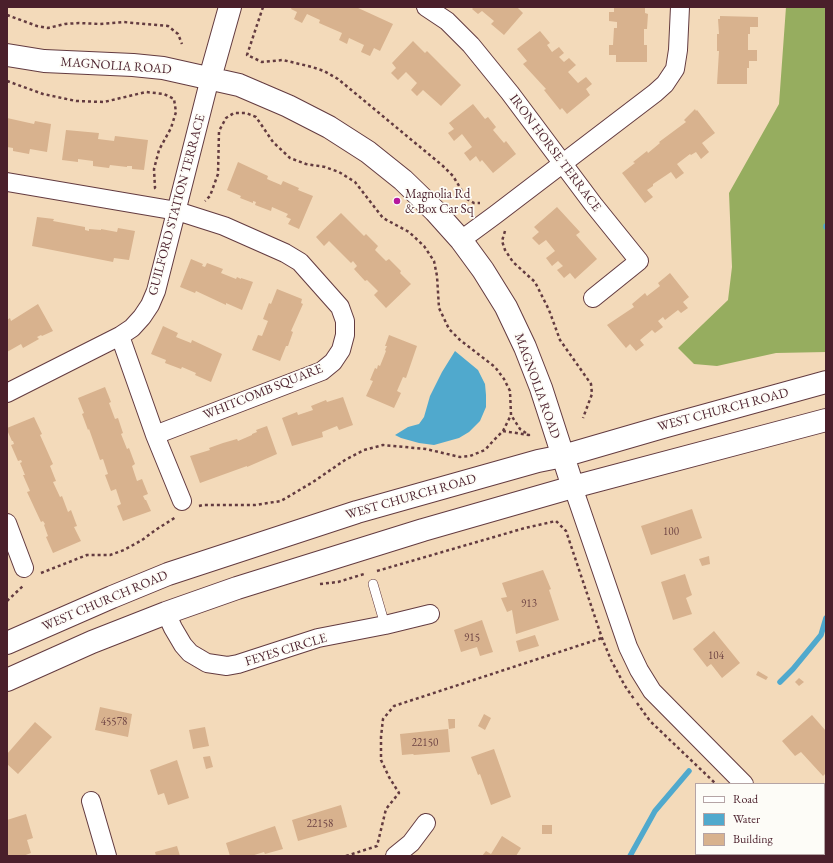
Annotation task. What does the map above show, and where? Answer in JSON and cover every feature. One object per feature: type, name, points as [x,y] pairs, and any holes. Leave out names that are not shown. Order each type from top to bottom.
[{"type":"main road","points":[[210,78],[230,7]]},
{"type":"main road","name":"MAGNOLIA ROAD","points":[[7,55],[44,61],[133,65],[163,68],[239,85],[288,106],[329,127],[361,148],[403,180],[435,211],[460,240],[483,270],[506,307],[526,347],[541,388],[572,487]]},
{"type":"main road","name":"WEST CHURCH ROAD","points":[[7,643],[175,571],[357,512],[826,382]]},
{"type":"main road","points":[[7,680],[92,642],[166,613],[237,588],[401,537],[572,487],[826,420]]},
{"type":"street","name":"IRON HORSE TERRACE","points":[[426,7],[446,21],[470,44],[510,93],[592,204],[639,261],[593,298]]},
{"type":"street","points":[[460,240],[655,94],[665,84],[675,69],[678,50],[680,7]]},
{"type":"street","name":"GUILFORD STATION TERRACE","points":[[7,393],[120,336],[132,328],[150,305],[156,291],[210,78]]},
{"type":"street","name":"WHITCOMB SQUARE","points":[[7,182],[179,203],[224,226],[285,253],[300,262],[340,307],[345,321],[345,335],[341,350],[333,362],[322,371],[155,435]]},
{"type":"street","points":[[120,336],[155,435],[186,508]]},
{"type":"street","name":"MAGNOLIA ROAD","points":[[572,487],[628,647],[639,670],[652,691],[743,783]]},
{"type":"street","points":[[7,524],[28,576]]},
{"type":"street","name":"FEYES CIRCLE","points":[[166,613],[180,639],[190,653],[207,663],[220,666],[231,666],[318,638],[385,625],[430,614]]},
{"type":"street","points":[[91,801],[107,856]]},
{"type":"street","points":[[395,856],[411,843],[426,823]]},
{"type":"lane","points":[[373,584],[385,625]]},
{"type":"path","points":[[7,15],[37,26],[48,28],[65,24],[100,24],[123,22],[168,26],[178,34],[182,44]]},
{"type":"path","points":[[7,81],[44,94],[76,101],[104,102],[146,92],[164,94],[174,99],[176,112],[171,128],[159,150],[154,169],[155,188],[179,203],[204,202],[210,196],[218,174],[219,131],[226,118],[234,113],[246,113],[256,117],[273,142],[290,158],[306,164],[325,167],[345,175],[355,182],[383,218],[409,232],[424,246],[434,261],[438,276],[439,308],[449,329],[460,340],[494,366],[504,379],[510,391],[511,415],[503,431],[484,450],[470,456],[460,457],[426,449],[383,445],[364,450],[345,460],[313,482],[281,500],[255,505],[203,505],[186,508],[142,540],[124,550],[110,555],[87,555],[74,561],[28,576],[7,601]]},
{"type":"path","points":[[503,431],[529,435],[520,429],[511,415]]},
{"type":"path","points":[[346,856],[377,846],[386,809],[399,793],[389,778],[381,760],[383,719],[394,706],[602,638]]},
{"type":"green space","points":[[786,7],[826,7],[826,352],[776,353],[717,366],[694,364],[678,348],[728,300],[732,267],[729,193],[779,104]]},
{"type":"water","points":[[455,351],[478,370],[485,384],[486,407],[480,421],[469,432],[459,438],[434,445],[419,443],[395,435],[408,427],[419,424],[424,417],[430,396]]},
{"type":"building","points":[[292,7],[356,7],[393,24],[380,51],[374,48],[370,56],[361,52],[364,45],[349,38],[347,44],[339,40],[342,33],[319,23],[320,20],[307,14],[302,23],[294,19],[297,12],[291,9]]},
{"type":"building","points":[[474,7],[517,7],[523,13],[504,35],[491,24],[494,21],[482,11],[478,14],[472,9]]},
{"type":"building","points":[[614,7],[645,7],[645,13],[648,14],[647,29],[644,29],[644,45],[647,45],[647,62],[616,62],[616,55],[609,55],[609,45],[613,45],[614,28],[617,28],[617,22],[609,21],[609,12],[614,12]]},
{"type":"building","points":[[720,16],[758,17],[758,27],[750,27],[750,34],[748,34],[748,50],[757,50],[757,61],[749,61],[749,68],[747,68],[747,84],[717,84],[719,51],[717,51],[717,34],[719,34],[718,19],[720,19]]},
{"type":"building","points":[[540,31],[550,43],[547,45],[552,52],[559,47],[564,53],[559,57],[564,62],[569,58],[576,65],[568,72],[578,83],[586,77],[592,84],[586,89],[590,95],[567,114],[562,108],[560,110],[544,90],[546,89],[523,64],[527,61],[517,49]]},
{"type":"building","points":[[413,41],[425,53],[427,51],[461,85],[441,106],[423,90],[417,96],[411,90],[417,83],[406,72],[398,80],[391,73],[396,68],[392,63]]},
{"type":"building","points":[[473,104],[485,119],[488,117],[496,127],[493,130],[504,143],[506,141],[516,154],[493,173],[482,160],[480,162],[476,156],[470,161],[464,153],[472,147],[462,134],[454,141],[448,133],[454,129],[449,123]]},
{"type":"building","points":[[695,109],[715,133],[702,143],[709,152],[701,159],[696,152],[691,155],[690,154],[677,164],[684,173],[676,179],[671,172],[653,184],[653,186],[647,190],[653,197],[645,203],[622,173],[635,163],[633,162],[647,151],[648,153],[660,143],[659,142],[686,122],[684,120]]},
{"type":"building","points":[[7,118],[34,124],[35,121],[51,124],[47,152],[30,149],[29,154],[13,151],[13,148],[7,147]]},
{"type":"building","points":[[66,130],[99,133],[98,139],[114,141],[115,136],[148,140],[144,170],[132,169],[132,166],[127,167],[110,165],[109,168],[93,166],[93,161],[78,159],[78,162],[62,160]]},
{"type":"building","points":[[238,162],[268,176],[267,179],[281,185],[283,181],[299,188],[298,190],[313,196],[299,229],[288,224],[291,219],[286,217],[288,214],[272,207],[271,211],[255,205],[256,202],[253,201],[253,203],[240,198],[241,196],[227,190]]},
{"type":"building","points":[[557,207],[580,232],[576,235],[597,259],[575,279],[570,273],[564,278],[557,270],[563,266],[558,261],[552,266],[546,258],[555,251],[546,240],[539,245],[532,238],[539,232],[534,227]]},
{"type":"building","points":[[341,213],[364,236],[366,234],[378,246],[375,250],[386,261],[389,259],[411,284],[386,308],[374,295],[378,291],[367,280],[365,281],[354,269],[357,266],[353,261],[351,263],[329,241],[324,246],[316,237]]},
{"type":"building","points":[[37,217],[54,219],[53,221],[85,227],[85,230],[89,231],[89,229],[101,229],[117,232],[118,228],[135,231],[129,260],[114,258],[113,262],[32,246]]},
{"type":"building","points":[[191,259],[203,264],[202,266],[205,267],[207,263],[223,269],[221,273],[236,279],[237,277],[253,282],[242,310],[226,303],[226,305],[196,291],[195,293],[180,287]]},
{"type":"building","points":[[670,273],[689,297],[683,302],[688,308],[681,313],[678,310],[665,320],[663,317],[658,321],[663,327],[655,333],[652,330],[640,340],[644,345],[636,351],[630,344],[626,348],[607,325],[634,307],[632,304],[645,293],[647,296],[660,286],[658,283]]},
{"type":"building","points":[[277,289],[302,299],[301,303],[303,304],[291,331],[293,332],[288,346],[286,346],[280,361],[252,350],[258,335],[262,336],[268,321],[263,319],[269,303],[271,304]]},
{"type":"building","points":[[38,304],[53,331],[37,337],[39,339],[23,348],[21,344],[7,352],[7,320],[10,318],[11,321]]},
{"type":"building","points":[[163,326],[178,333],[176,337],[191,343],[192,340],[222,354],[211,382],[182,367],[181,369],[165,363],[166,360],[151,354]]},
{"type":"building","points":[[389,335],[417,346],[406,378],[403,377],[397,391],[401,393],[394,408],[366,396],[373,381],[370,380],[375,368],[377,369],[378,365],[380,366],[386,351],[387,346],[385,346]]},
{"type":"building","points":[[105,387],[111,402],[109,403],[115,419],[118,418],[123,433],[121,434],[127,449],[129,448],[135,464],[132,466],[137,481],[142,479],[148,494],[143,496],[151,511],[123,521],[117,506],[121,504],[116,489],[111,491],[105,475],[108,474],[103,459],[100,460],[82,414],[84,413],[78,398]]},
{"type":"building","points":[[343,397],[353,425],[339,430],[337,426],[322,432],[323,437],[292,446],[282,418],[297,412],[298,415],[313,410],[311,406],[326,400],[327,402]]},
{"type":"building","points":[[34,417],[53,464],[50,466],[56,481],[53,482],[60,497],[62,496],[68,512],[71,510],[77,526],[74,527],[81,541],[53,553],[46,537],[48,536],[44,525],[45,524],[43,521],[41,522],[27,492],[30,491],[23,475],[25,475],[20,463],[22,462],[21,460],[18,461],[11,445],[14,444],[13,441],[7,430],[7,428]]},
{"type":"building","points":[[267,426],[277,454],[247,467],[200,483],[190,456],[210,450],[209,448],[223,443],[237,439],[238,441],[257,432],[256,430]]},
{"type":"building","points":[[692,509],[702,538],[651,555],[641,526]]},
{"type":"building","points":[[709,556],[710,564],[702,566],[699,559]]},
{"type":"building","points":[[543,570],[551,589],[549,590],[559,620],[516,634],[512,610],[507,612],[501,598],[507,597],[502,583]]},
{"type":"building","points":[[685,574],[692,595],[686,598],[692,614],[673,620],[661,582]]},
{"type":"building","points":[[482,620],[493,652],[480,656],[477,647],[461,652],[454,630]]},
{"type":"building","points":[[714,631],[740,663],[722,678],[711,664],[707,667],[693,649]]},
{"type":"building","points":[[535,635],[539,646],[519,652],[516,641]]},
{"type":"building","points":[[758,671],[768,677],[766,680],[756,675]]},
{"type":"building","points":[[799,678],[804,682],[799,686],[795,682]]},
{"type":"building","points":[[100,707],[132,714],[128,737],[95,730]]},
{"type":"building","points":[[484,714],[491,718],[485,730],[478,726]]},
{"type":"building","points":[[812,715],[826,731],[826,773],[823,776],[801,752],[795,756],[782,741]]},
{"type":"building","points":[[448,719],[455,719],[455,728],[449,729]]},
{"type":"building","points":[[35,722],[52,737],[18,774],[7,764],[7,754]]},
{"type":"building","points":[[205,727],[209,746],[193,749],[189,730]]},
{"type":"building","points":[[448,729],[450,752],[402,755],[400,734]]},
{"type":"building","points":[[494,749],[511,797],[491,805],[480,774],[478,775],[471,757]]},
{"type":"building","points":[[210,756],[213,767],[206,769],[203,757]]},
{"type":"building","points":[[177,760],[189,798],[168,805],[164,793],[158,795],[150,770]]},
{"type":"building","points":[[341,805],[347,827],[298,841],[292,820]]},
{"type":"building","points":[[26,814],[33,838],[27,840],[31,853],[23,856],[8,856],[7,820]]},
{"type":"building","points":[[542,825],[552,825],[552,834],[542,834]]},
{"type":"building","points":[[275,826],[283,849],[251,856],[230,856],[226,843]]},
{"type":"building","points":[[502,836],[521,848],[516,856],[482,856],[486,851],[491,854]]},
{"type":"building","points":[[177,846],[180,856],[156,856],[155,852]]},
{"type":"waterway","points":[[780,682],[793,669],[821,635],[826,618]]},
{"type":"waterway","points":[[630,856],[655,811],[689,771]]},
{"type":"place","name":"Magnolia Rd & Box Car Sq","points":[[397,201]]}]
